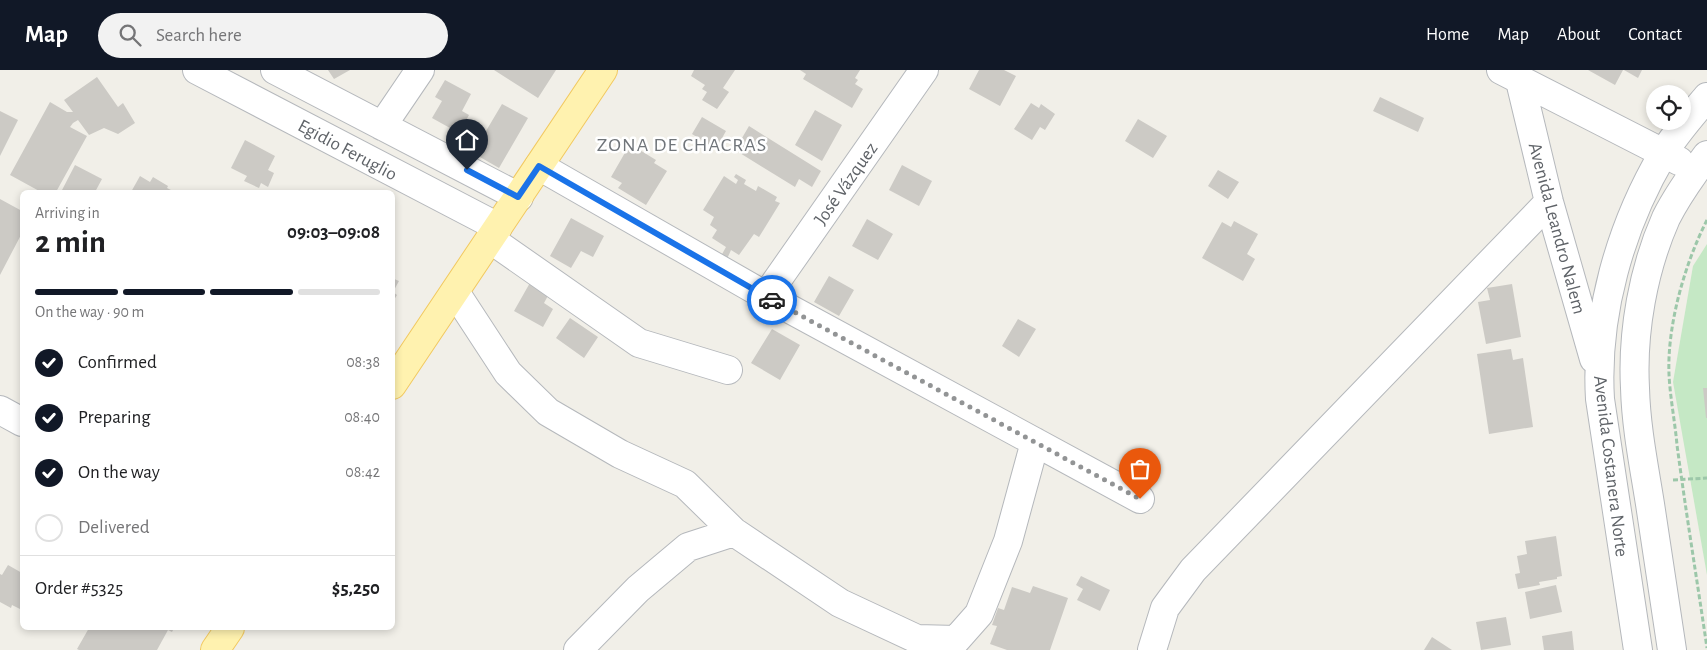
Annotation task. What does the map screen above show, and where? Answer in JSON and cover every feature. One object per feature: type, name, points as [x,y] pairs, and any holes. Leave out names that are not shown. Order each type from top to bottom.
[{"type":"main road","points":[[395,381],[604,70]]},
{"type":"main road","points":[[215,650],[229,630]]},
{"type":"street","name":"Egidio Feruglio","points":[[197,70],[494,233],[639,343],[728,370]]},
{"type":"street","name":"Egidio Feruglio","points":[[275,70],[518,197]]},
{"type":"street","points":[[382,126],[420,70]]},
{"type":"street","name":"José Vázquez","points":[[766,296],[924,70]]},
{"type":"street","points":[[1510,75],[1664,152],[1702,162]]},
{"type":"street","name":"Avenida Leandro Nalem","points":[[1510,75],[1598,375]]},
{"type":"street","name":"Avenida Costanera Norte","points":[[1638,650],[1603,424],[1598,375],[1600,341],[1618,255],[1636,207],[1664,152],[1707,97]]},
{"type":"street","name":"Avenida Costanera Norte","points":[[1672,650],[1646,481],[1634,387],[1635,350],[1646,277],[1661,232],[1667,217],[1702,162]]},
{"type":"street","points":[[539,166],[766,296],[1140,499]]},
{"type":"street","points":[[1152,650],[1166,608],[1193,570],[1548,202]]},
{"type":"street","points":[[455,292],[508,374],[548,412],[620,454],[685,484],[734,532],[840,603],[917,639],[956,640],[979,614],[1008,541],[1035,442]]},
{"type":"street","points":[[0,410],[20,421]]},
{"type":"street","points":[[578,650],[638,589],[688,547],[734,532]]},
{"type":"path","points":[[1707,220],[1698,237],[1682,284],[1672,327],[1669,373],[1682,480],[1707,648]]},
{"type":"path","points":[[1646,481],[1707,478]]},
{"type":"green space","points":[[1707,244],[1707,575],[1673,382],[1693,266]]},
{"type":"building","points":[[328,70],[350,70],[334,79]]},
{"type":"building","points":[[494,70],[556,70],[538,98]]},
{"type":"building","points":[[694,70],[735,70],[723,88],[729,92],[717,109],[702,100],[707,92],[702,89],[705,85],[691,76]]},
{"type":"building","points":[[800,70],[860,70],[855,78],[858,80],[855,84],[863,89],[852,108],[803,79],[806,74]]},
{"type":"building","points":[[979,70],[1004,70],[1016,76],[1000,106],[969,89]]},
{"type":"building","points":[[1588,70],[1623,70],[1615,85]]},
{"type":"building","points":[[1624,70],[1642,70],[1638,78]]},
{"type":"building","points":[[97,77],[118,107],[123,103],[135,123],[118,134],[104,128],[89,135],[78,120],[73,123],[70,127],[87,136],[57,190],[37,190],[10,175],[50,102],[67,112],[73,112],[64,100]]},
{"type":"building","points":[[445,80],[471,94],[462,111],[469,115],[459,133],[432,118],[442,101],[435,97]]},
{"type":"building","points":[[1380,97],[1424,118],[1418,132],[1373,111]]},
{"type":"building","points":[[1031,103],[1039,108],[1041,104],[1055,114],[1045,130],[1040,127],[1032,140],[1014,129]]},
{"type":"building","points":[[502,104],[528,118],[499,168],[473,153]]},
{"type":"building","points":[[815,110],[842,125],[822,161],[795,145]]},
{"type":"building","points":[[0,111],[18,120],[0,156]]},
{"type":"building","points":[[702,117],[726,131],[716,149],[692,134]]},
{"type":"building","points":[[1138,119],[1167,136],[1153,158],[1125,141]]},
{"type":"building","points":[[749,126],[821,171],[812,187],[799,179],[795,187],[735,150]]},
{"type":"building","points":[[245,140],[275,156],[268,170],[274,173],[268,187],[261,183],[259,188],[244,181],[247,176],[231,168]]},
{"type":"building","points":[[630,144],[656,160],[654,163],[667,171],[646,205],[618,188],[622,183],[611,177]]},
{"type":"building","points":[[75,165],[102,179],[96,190],[62,190]]},
{"type":"building","points":[[902,165],[932,181],[919,206],[889,190]]},
{"type":"building","points":[[1218,170],[1239,182],[1228,199],[1208,186]]},
{"type":"building","points":[[736,174],[746,180],[744,184],[756,191],[758,186],[777,197],[775,201],[780,203],[759,237],[754,234],[739,255],[731,250],[727,259],[721,256],[726,247],[712,238],[717,230],[710,225],[714,217],[703,210],[724,176],[736,184],[738,180],[734,177]]},
{"type":"building","points":[[140,176],[150,182],[153,177],[171,190],[132,190]]},
{"type":"building","points":[[0,199],[20,210],[20,237],[0,275]]},
{"type":"building","points":[[571,218],[604,236],[593,257],[581,251],[571,268],[550,256]]},
{"type":"building","points":[[867,219],[893,234],[878,260],[852,246]]},
{"type":"building","points":[[1234,221],[1258,234],[1247,254],[1255,259],[1243,281],[1202,258],[1222,222],[1231,227]]},
{"type":"building","points":[[829,276],[854,290],[839,316],[814,302]]},
{"type":"building","points":[[395,279],[399,281],[395,288]]},
{"type":"building","points":[[531,281],[550,292],[544,303],[553,309],[543,327],[514,311]]},
{"type":"building","points":[[1512,284],[1521,337],[1486,344],[1478,302],[1490,300],[1487,288]]},
{"type":"building","points":[[570,318],[598,337],[584,358],[556,338]]},
{"type":"building","points":[[1018,319],[1036,329],[1019,357],[1002,346]]},
{"type":"building","points":[[772,329],[800,345],[780,380],[751,363]]},
{"type":"building","points":[[1511,349],[1513,360],[1523,358],[1533,427],[1489,434],[1477,354]]},
{"type":"building","points":[[1703,388],[1707,388],[1707,418],[1706,418]]},
{"type":"building","points":[[1556,536],[1562,576],[1557,577],[1557,579],[1539,582],[1540,585],[1518,589],[1515,574],[1520,573],[1517,556],[1527,554],[1525,541]]},
{"type":"building","points":[[8,565],[20,572],[20,609],[12,605],[11,608],[0,602],[0,574],[2,575]]},
{"type":"building","points":[[1081,576],[1110,590],[1100,611],[1077,600],[1083,589],[1076,585]]},
{"type":"building","points":[[1556,585],[1562,612],[1530,619],[1525,592]]},
{"type":"building","points":[[1033,586],[1068,598],[1050,650],[1007,650],[990,644],[997,626],[992,625],[998,608],[1004,610],[1012,587],[1030,593]]},
{"type":"building","points":[[1506,617],[1511,645],[1481,650],[1476,622]]},
{"type":"building","points":[[88,630],[168,630],[157,650],[77,649]]},
{"type":"building","points":[[1572,631],[1574,650],[1544,650],[1542,636]]},
{"type":"building","points":[[1432,637],[1452,650],[1424,650]]},
{"type":"way so far","points":[[772,300],[1140,499]]},
{"type":"district","name":"ZONA DE CHACRAS","points":[[682,144]]},
{"type":"route","points":[[467,170],[518,197],[539,166],[772,300]]}]
